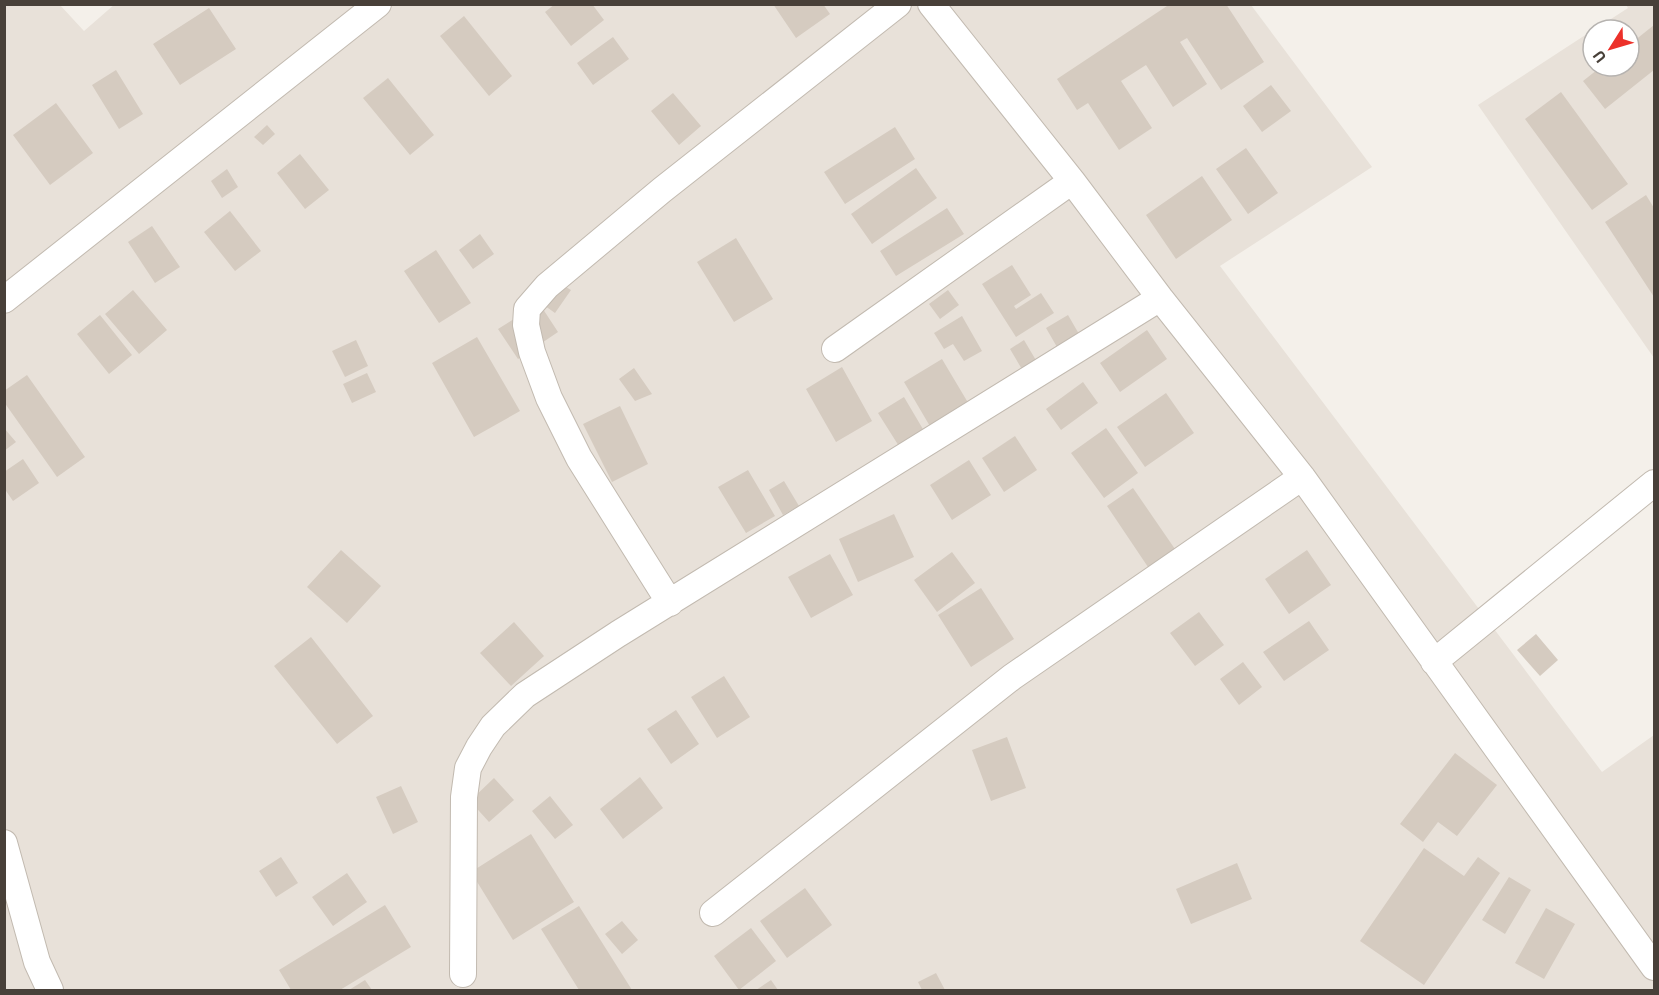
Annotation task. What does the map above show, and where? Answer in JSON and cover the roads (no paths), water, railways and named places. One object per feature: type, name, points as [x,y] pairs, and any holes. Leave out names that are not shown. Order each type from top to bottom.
[{"type":"street","points":[[4,300],[378,4]]},
{"type":"street","points":[[670,603],[579,458],[549,398],[532,352],[526,325],[527,309],[547,285],[662,190],[898,4]]},
{"type":"street","points":[[931,4],[1302,477],[1654,967]]},
{"type":"street","points":[[835,349],[1072,181]]},
{"type":"street","points":[[463,974],[464,797],[468,768],[478,747],[493,726],[525,695],[1160,298]]},
{"type":"street","points":[[713,913],[1012,677],[1302,477]]},
{"type":"street","points":[[1434,662],[1654,483]]},
{"type":"street","points":[[4,843],[44,988]]}]
